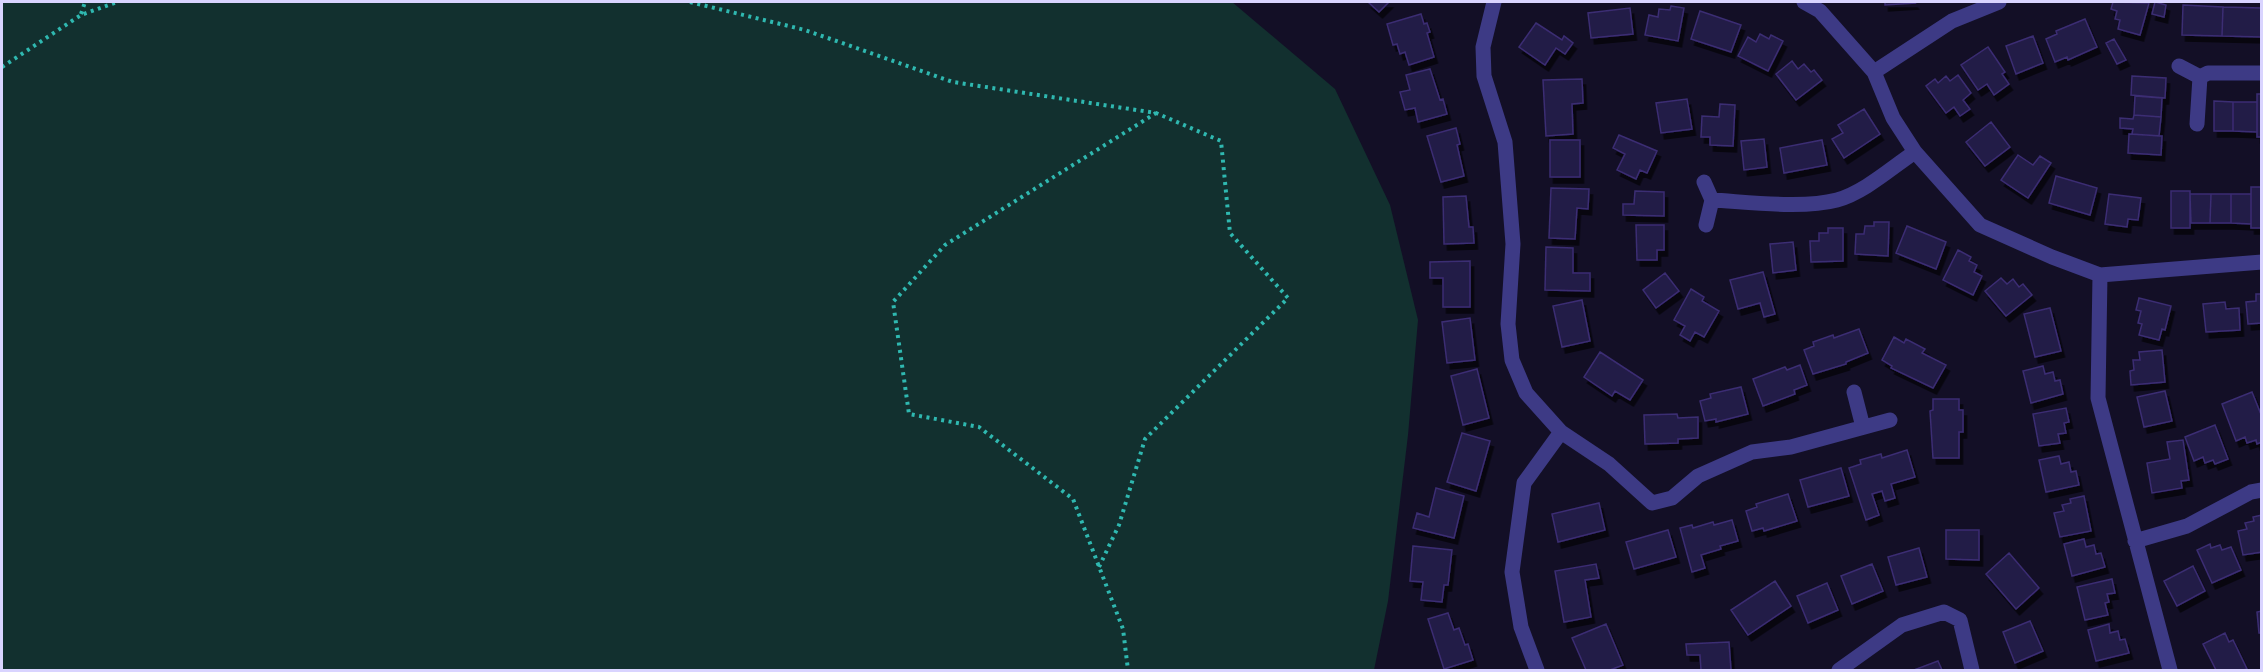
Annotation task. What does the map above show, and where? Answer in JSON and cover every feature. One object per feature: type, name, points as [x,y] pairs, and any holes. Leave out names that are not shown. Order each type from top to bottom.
[{"type":"street","points":[[1494,2],[1483,46],[1484,76],[1505,142],[1513,244],[1508,324],[1512,360],[1526,393],[1561,432],[1610,464],[1652,503],[1672,498],[1698,476],[1752,452],[1791,447],[1890,420]]},
{"type":"street","points":[[1804,2],[1820,11],[1874,72],[1893,118],[1915,152],[1980,225],[2052,257],[2100,275],[2262,262]]},
{"type":"street","points":[[1874,72],[1952,21],[1999,2]]},
{"type":"street","points":[[2179,66],[2200,77]]},
{"type":"street","points":[[2200,77],[2208,73],[2262,73]]},
{"type":"street","points":[[2197,124],[2200,77]]},
{"type":"street","points":[[1712,200],[1800,204],[1836,201],[1856,192],[1915,152]]},
{"type":"street","points":[[1704,182],[1712,200],[1706,225]]},
{"type":"street","points":[[2100,275],[2098,398],[2170,670]]},
{"type":"street","points":[[1854,392],[1863,427]]},
{"type":"street","points":[[1537,670],[1521,627],[1512,572],[1524,483],[1561,432]]},
{"type":"street","points":[[2135,541],[2187,526],[2251,492],[2262,490]]},
{"type":"street","points":[[1839,670],[1902,625],[1944,612],[1960,620],[1972,670]]},
{"type":"path","points":[[81,15],[85,2]]},
{"type":"path","points":[[2,67],[81,15],[117,2]]},
{"type":"path","points":[[690,2],[805,30],[953,82],[1156,113],[1221,141],[1230,233],[1288,298],[1145,439],[1119,525],[1099,567]]},
{"type":"path","points":[[1128,670],[1123,629],[1073,499],[979,428],[909,414],[892,302],[945,245],[1156,113]]},
{"type":"green space","points":[[2,2],[1232,2],[1335,89],[1390,205],[1418,320],[1408,435],[1388,601],[1374,670],[2,670]]},
{"type":"building","points":[[1368,2],[1389,2],[1379,12]]},
{"type":"building","points":[[1885,2],[1914,2],[1915,3],[1885,5]]},
{"type":"building","points":[[2113,2],[2149,3],[2140,35],[2118,29],[2120,20],[2115,19],[2117,11],[2111,9]]},
{"type":"building","points":[[2155,2],[2166,5],[2164,17],[2152,14]]},
{"type":"building","points":[[2183,5],[2223,7],[2222,36],[2182,35]]},
{"type":"building","points":[[1671,6],[1684,8],[1678,41],[1645,35],[1649,15],[1658,17],[1659,9],[1670,10]]},
{"type":"building","points":[[2223,7],[2262,8],[2262,37],[2222,36]]},
{"type":"building","points":[[1630,8],[1633,34],[1591,38],[1588,13]]},
{"type":"building","points":[[1700,11],[1741,25],[1731,52],[1691,39]]},
{"type":"building","points":[[1421,14],[1430,32],[1427,33],[1434,57],[1409,65],[1405,52],[1400,54],[1397,44],[1393,45],[1387,24]]},
{"type":"building","points":[[2085,19],[2097,47],[2068,60],[2067,57],[2055,62],[2046,39],[2057,34],[2056,31]]},
{"type":"building","points":[[1536,23],[1562,40],[1564,36],[1573,43],[1565,54],[1556,48],[1545,65],[1519,47]]},
{"type":"building","points":[[1760,34],[1769,39],[1771,35],[1783,41],[1768,71],[1738,56],[1748,37],[1756,42]]},
{"type":"building","points":[[2033,36],[2043,63],[2016,74],[2006,46]]},
{"type":"building","points":[[2114,39],[2126,60],[2117,64],[2106,43]]},
{"type":"building","points":[[1988,47],[2005,72],[2002,74],[2009,84],[1994,95],[1987,84],[1978,90],[1961,65]]},
{"type":"building","points":[[1792,61],[1798,69],[1804,64],[1811,72],[1814,70],[1822,80],[1796,100],[1776,74]]},
{"type":"building","points":[[1430,69],[1447,114],[1418,122],[1415,108],[1405,110],[1400,92],[1410,90],[1406,75]]},
{"type":"building","points":[[1958,75],[1971,93],[1963,100],[1970,109],[1960,116],[1954,107],[1946,113],[1926,86],[1935,79],[1938,83],[1946,76],[1950,81]]},
{"type":"building","points":[[2132,76],[2166,78],[2165,98],[2131,95]]},
{"type":"building","points":[[1582,79],[1583,103],[1572,104],[1573,134],[1546,136],[1543,80]]},
{"type":"building","points":[[2257,94],[2262,94],[2262,137],[2257,137]]},
{"type":"building","points":[[2135,96],[2162,98],[2161,117],[2134,115]]},
{"type":"building","points":[[1687,99],[1692,129],[1661,133],[1656,103]]},
{"type":"building","points":[[2214,101],[2233,102],[2233,131],[2214,131]]},
{"type":"building","points":[[2233,102],[2257,102],[2257,132],[2233,131]]},
{"type":"building","points":[[1720,104],[1735,105],[1733,146],[1710,145],[1710,137],[1701,137],[1702,116],[1719,117]]},
{"type":"building","points":[[1864,109],[1880,134],[1844,158],[1832,139],[1843,133],[1838,125]]},
{"type":"building","points":[[2134,115],[2161,117],[2159,136],[2132,134],[2133,129],[2120,128],[2120,118],[2133,119]]},
{"type":"building","points":[[1991,122],[2010,147],[1985,166],[1966,142]]},
{"type":"building","points":[[1456,128],[1460,144],[1457,145],[1464,176],[1441,182],[1427,136]]},
{"type":"building","points":[[2129,134],[2162,136],[2161,155],[2128,153]]},
{"type":"building","points":[[1619,135],[1657,151],[1647,173],[1640,170],[1636,179],[1617,170],[1625,154],[1613,148]]},
{"type":"building","points":[[1764,139],[1767,167],[1744,170],[1741,141]]},
{"type":"building","points":[[1550,140],[1580,140],[1580,177],[1550,177]]},
{"type":"building","points":[[1822,140],[1827,165],[1784,173],[1780,148]]},
{"type":"building","points":[[2018,155],[2033,165],[2040,156],[2051,163],[2028,198],[2001,180]]},
{"type":"building","points":[[2056,176],[2097,188],[2090,215],[2049,203]]},
{"type":"building","points":[[2251,187],[2262,187],[2262,228],[2251,228]]},
{"type":"building","points":[[1551,188],[1589,189],[1588,209],[1577,208],[1575,239],[1549,238]]},
{"type":"building","points":[[1635,191],[1664,192],[1664,216],[1623,215],[1623,204],[1634,204]]},
{"type":"building","points":[[2171,191],[2190,191],[2190,228],[2171,228]]},
{"type":"building","points":[[2109,194],[2141,198],[2138,220],[2128,219],[2127,227],[2105,224]]},
{"type":"building","points":[[2190,194],[2211,194],[2210,223],[2191,223]]},
{"type":"building","points":[[2211,194],[2231,194],[2231,223],[2210,223]]},
{"type":"building","points":[[2231,194],[2251,194],[2251,224],[2231,223]]},
{"type":"building","points":[[1466,196],[1469,227],[1473,227],[1474,243],[1444,244],[1443,197]]},
{"type":"building","points":[[1874,222],[1889,222],[1888,256],[1855,254],[1856,234],[1864,234],[1865,226],[1874,226]]},
{"type":"building","points":[[1636,225],[1664,225],[1664,250],[1657,250],[1657,260],[1637,260]]},
{"type":"building","points":[[1907,226],[1946,242],[1936,269],[1896,253]]},
{"type":"building","points":[[1828,228],[1843,228],[1843,261],[1811,262],[1810,241],[1819,241],[1819,233],[1828,233]]},
{"type":"building","points":[[1793,242],[1796,270],[1773,273],[1770,244]]},
{"type":"building","points":[[1546,247],[1573,248],[1573,273],[1590,273],[1590,291],[1545,290]]},
{"type":"building","points":[[1958,250],[1971,257],[1969,261],[1977,265],[1974,272],[1982,276],[1973,295],[1943,280]]},
{"type":"building","points":[[1470,261],[1470,307],[1443,307],[1443,278],[1430,278],[1430,262]]},
{"type":"building","points":[[1763,272],[1775,314],[1764,317],[1760,303],[1738,309],[1730,280]]},
{"type":"building","points":[[1665,273],[1679,291],[1656,308],[1643,290]]},
{"type":"building","points":[[2001,278],[2007,284],[2013,279],[2019,287],[2023,284],[2032,295],[2006,316],[1985,291]]},
{"type":"building","points":[[1691,289],[1704,297],[1702,301],[1719,311],[1704,337],[1695,332],[1690,341],[1680,335],[1685,326],[1674,320]]},
{"type":"building","points":[[2256,294],[2262,294],[2262,323],[2248,324],[2246,302],[2256,301]]},
{"type":"building","points":[[2139,298],[2171,306],[2165,330],[2162,329],[2159,340],[2139,335],[2142,324],[2138,323],[2141,311],[2136,310]]},
{"type":"building","points":[[1582,300],[1590,341],[1562,347],[1553,306]]},
{"type":"building","points":[[2225,302],[2226,309],[2239,308],[2240,330],[2206,332],[2203,304]]},
{"type":"building","points":[[2050,308],[2061,351],[2035,357],[2024,314]]},
{"type":"building","points":[[1470,318],[1475,360],[1447,363],[1442,322]]},
{"type":"building","points":[[1859,329],[1868,353],[1846,364],[1813,374],[1804,350],[1814,346],[1813,342],[1833,335],[1834,338]]},
{"type":"building","points":[[1894,337],[1904,343],[1906,339],[1925,349],[1922,353],[1946,365],[1933,388],[1891,368],[1892,366],[1882,360]]},
{"type":"building","points":[[2162,350],[2165,382],[2131,385],[2130,371],[2134,370],[2133,360],[2140,360],[2139,352]]},
{"type":"building","points":[[1600,352],[1643,380],[1630,400],[1615,391],[1612,396],[1584,377]]},
{"type":"building","points":[[1800,365],[1807,385],[1794,390],[1795,394],[1763,406],[1753,379],[1785,367],[1787,370]]},
{"type":"building","points":[[2043,366],[2045,374],[2053,372],[2055,381],[2060,380],[2063,394],[2031,403],[2023,371]]},
{"type":"building","points":[[1477,369],[1489,418],[1463,425],[1451,376]]},
{"type":"building","points":[[1741,387],[1748,414],[1716,422],[1716,419],[1705,421],[1700,401],[1711,398],[1710,394]]},
{"type":"building","points":[[2165,391],[2172,421],[2144,427],[2137,397]]},
{"type":"building","points":[[2252,392],[2262,417],[2262,442],[2257,444],[2256,440],[2247,443],[2245,437],[2236,441],[2222,404]]},
{"type":"building","points":[[1933,399],[1959,399],[1959,410],[1963,410],[1963,432],[1959,432],[1959,458],[1933,458],[1930,411],[1933,410]]},
{"type":"building","points":[[2066,408],[2069,422],[2064,423],[2066,433],[2058,434],[2060,443],[2039,446],[2033,414]]},
{"type":"building","points":[[1677,414],[1678,418],[1698,417],[1698,438],[1678,439],[1678,443],[1645,444],[1644,415]]},
{"type":"building","points":[[2215,425],[2228,459],[2215,464],[2213,460],[2205,463],[2203,457],[2194,461],[2185,437]]},
{"type":"building","points":[[1462,433],[1490,441],[1476,491],[1447,482]]},
{"type":"building","points":[[2183,440],[2189,480],[2181,481],[2182,488],[2152,493],[2147,463],[2170,459],[2167,442]]},
{"type":"building","points":[[1907,450],[1915,477],[1891,484],[1895,498],[1885,501],[1882,491],[1872,494],[1879,515],[1866,520],[1849,468],[1861,464],[1860,460],[1881,454],[1882,458]]},
{"type":"building","points":[[2059,456],[2061,464],[2069,462],[2071,472],[2076,471],[2079,485],[2046,492],[2039,460]]},
{"type":"building","points":[[1841,468],[1849,496],[1808,507],[1800,480]]},
{"type":"building","points":[[1436,488],[1464,496],[1454,538],[1413,528],[1417,513],[1429,517]]},
{"type":"building","points":[[1788,494],[1797,521],[1764,531],[1763,528],[1752,531],[1746,511],[1757,507],[1756,504]]},
{"type":"building","points":[[2084,496],[2091,531],[2060,537],[2054,513],[2064,511],[2062,505],[2071,503],[2070,499]]},
{"type":"building","points":[[1599,503],[1605,530],[1558,542],[1552,514]]},
{"type":"building","points":[[2262,515],[2262,552],[2243,555],[2238,531],[2247,529],[2245,523],[2254,521],[2253,517]]},
{"type":"building","points":[[1732,520],[1738,541],[1701,555],[1705,568],[1692,572],[1680,528],[1692,525],[1693,528],[1713,522],[1714,525]]},
{"type":"building","points":[[1668,530],[1676,557],[1634,569],[1626,542]]},
{"type":"building","points":[[1946,530],[1979,530],[1979,560],[1946,559]]},
{"type":"building","points":[[2084,539],[2086,547],[2094,545],[2096,554],[2101,553],[2105,567],[2072,576],[2064,544]]},
{"type":"building","points":[[2210,544],[2211,548],[2220,545],[2222,550],[2231,547],[2241,570],[2212,583],[2197,550]]},
{"type":"building","points":[[1413,546],[1452,550],[1448,585],[1444,585],[1442,602],[1421,600],[1423,582],[1410,581]]},
{"type":"building","points":[[1919,548],[1927,577],[1896,585],[1888,557]]},
{"type":"building","points":[[2009,553],[2039,588],[2016,609],[1986,574]]},
{"type":"building","points":[[1596,564],[1599,578],[1585,580],[1591,617],[1564,622],[1555,571]]},
{"type":"building","points":[[1872,564],[1883,591],[1852,604],[1841,576]]},
{"type":"building","points":[[2193,566],[2205,591],[2177,606],[2164,581]]},
{"type":"building","points":[[2112,579],[2115,593],[2107,594],[2109,602],[2105,603],[2108,615],[2085,620],[2077,587]]},
{"type":"building","points":[[1775,581],[1791,606],[1748,635],[1731,610]]},
{"type":"building","points":[[1827,583],[1838,610],[1808,623],[1797,596]]},
{"type":"building","points":[[2262,611],[2262,633],[2259,633],[2257,612]]},
{"type":"building","points":[[1448,613],[1454,630],[1459,628],[1465,645],[1468,644],[1473,660],[1444,669],[1428,619]]},
{"type":"building","points":[[2030,621],[2043,651],[2015,663],[2003,632]]},
{"type":"building","points":[[1606,624],[1623,665],[1610,670],[1586,670],[1572,638]]},
{"type":"building","points":[[2109,624],[2110,633],[2118,631],[2120,640],[2125,639],[2129,653],[2096,661],[2088,630]]},
{"type":"building","points":[[2225,633],[2229,642],[2233,640],[2247,669],[2216,670],[2203,644]]},
{"type":"building","points":[[1729,642],[1731,670],[1701,670],[1700,655],[1687,655],[1686,644]]},
{"type":"building","points":[[1938,661],[1942,670],[1914,670]]}]
